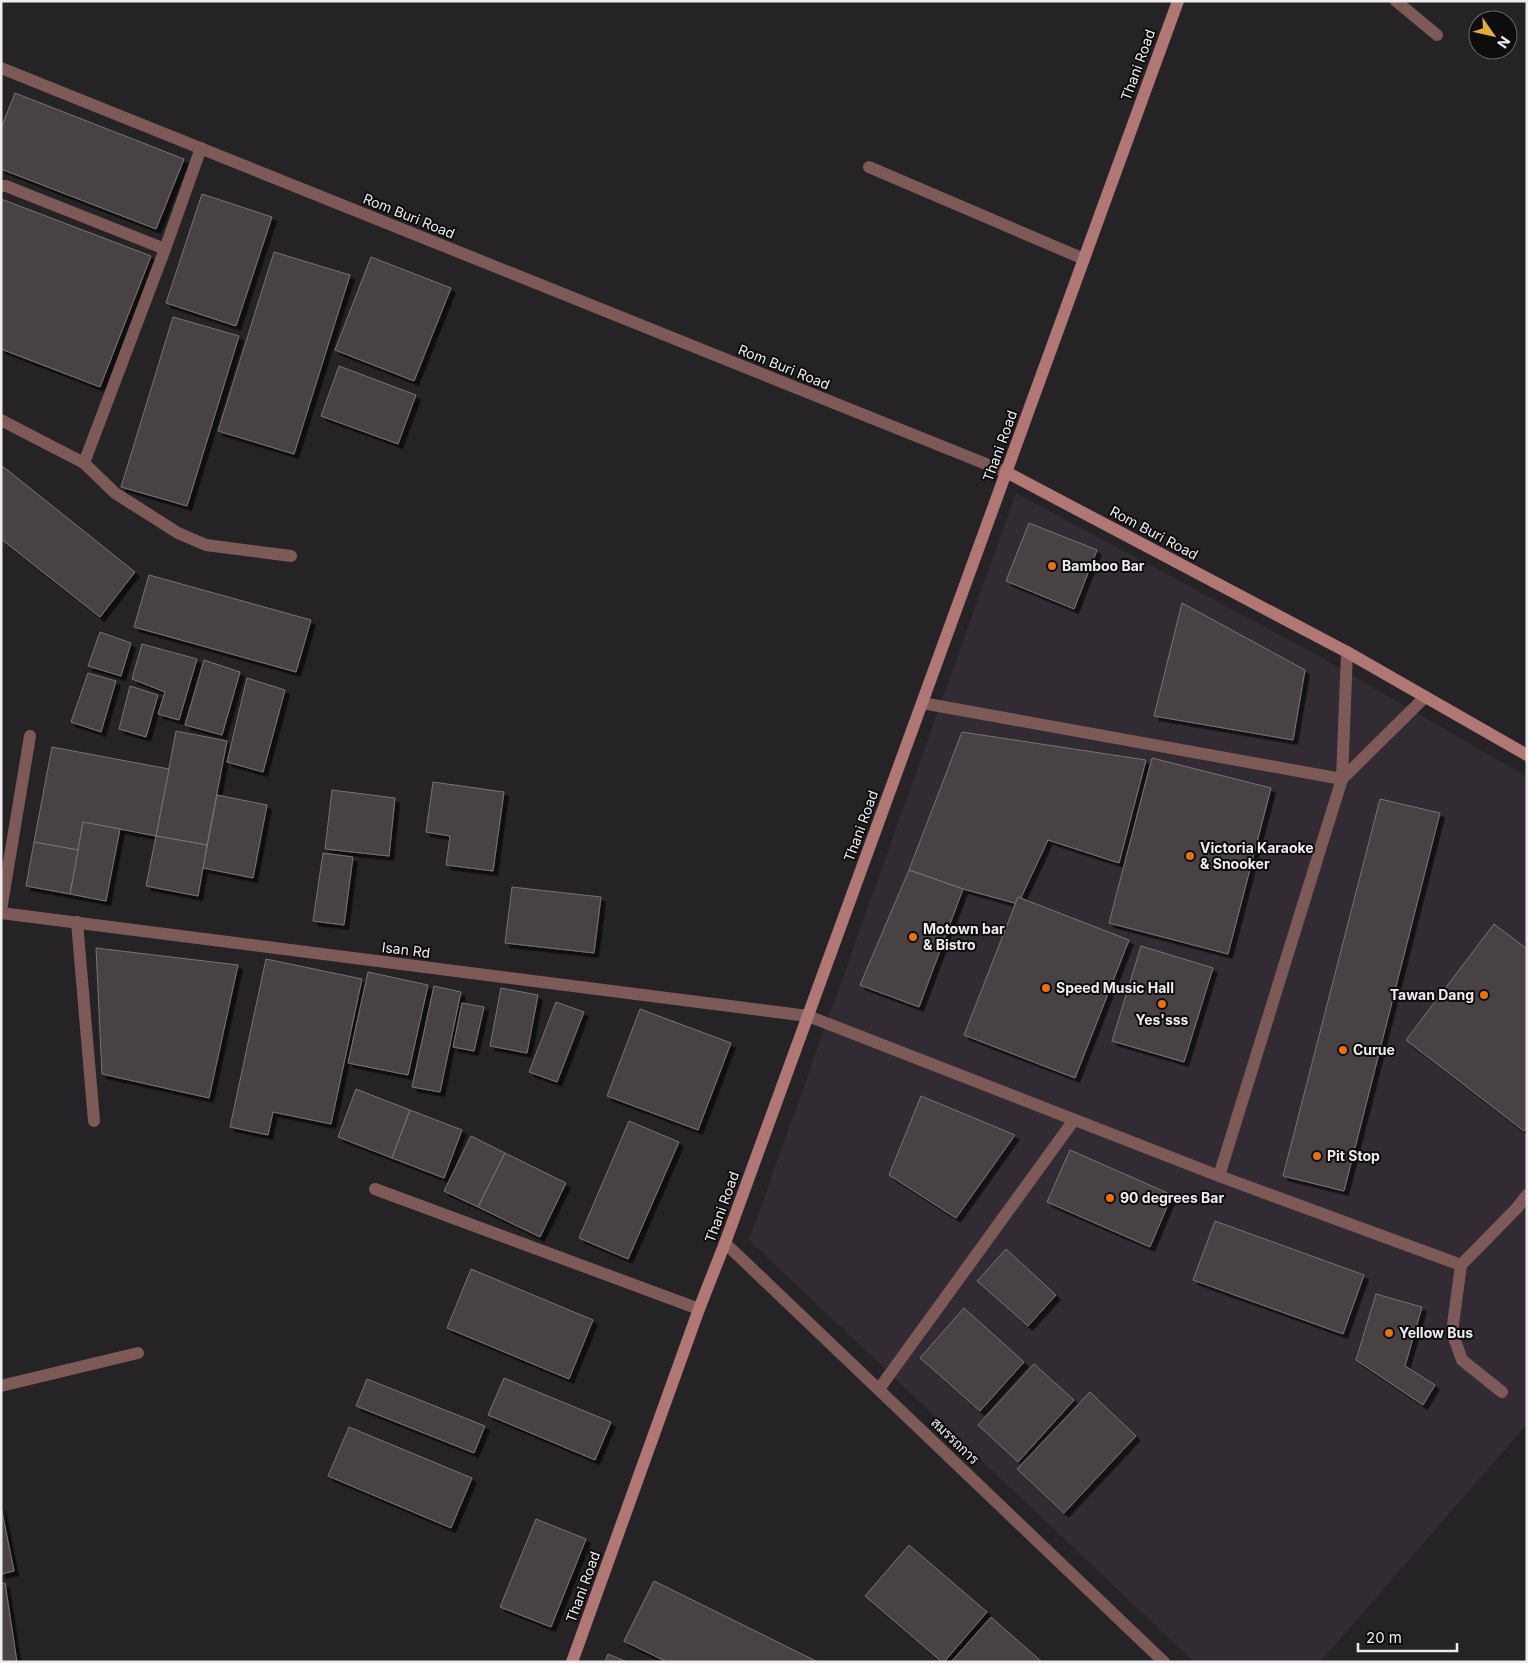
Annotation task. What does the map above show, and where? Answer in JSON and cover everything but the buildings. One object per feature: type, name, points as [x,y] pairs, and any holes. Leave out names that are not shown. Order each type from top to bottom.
[{"type":"street","name":"Thani Road","points":[[572,1662],[699,1309],[725,1244],[1178,1]]},
{"type":"street","points":[[1396,1],[1437,35]]},
{"type":"street","name":"Rom Buri Road","points":[[1,68],[1006,472],[1347,652],[1527,755]]},
{"type":"street","points":[[84,463],[201,148]]},
{"type":"street","points":[[869,167],[1084,259]]},
{"type":"street","points":[[1,186],[6,186],[165,249]]},
{"type":"street","points":[[1,420],[84,463],[115,493],[178,533],[206,545],[291,556]]},
{"type":"street","points":[[1219,1176],[1342,779],[1347,652]]},
{"type":"street","points":[[1342,779],[1425,697]]},
{"type":"street","points":[[922,703],[1342,779]]},
{"type":"street","points":[[1,911],[30,736]]},
{"type":"street","name":"Isan Rd","points":[[1,911],[808,1016],[1219,1176],[1461,1265]]},
{"type":"street","points":[[76,922],[94,1121]]},
{"type":"street","points":[[879,1389],[1074,1120]]},
{"type":"street","points":[[376,1189],[699,1309]]},
{"type":"street","points":[[1502,1392],[1462,1360],[1452,1332],[1461,1265],[1517,1208],[1527,1195]]},
{"type":"street","name":"สมรรถการ","points":[[725,1244],[1164,1662]]},
{"type":"street","points":[[1,1386],[138,1353]]},
{"type":"shaded area","points":[[1016,493],[1324,659],[1527,777],[1527,1424],[1320,1662],[1194,1662],[749,1240]]},
{"type":"place","name":"Bamboo Bar","points":[[1052,566]]},
{"type":"place","name":"Victoria Karaoke & Snooker","points":[[1190,856]]},
{"type":"place","name":"Motown bar & Bistro","points":[[913,937]]},
{"type":"place","name":"Speed Music Hall","points":[[1046,988]]},
{"type":"place","name":"Tawan Dang","points":[[1484,995]]},
{"type":"place","name":"Yes'sss","points":[[1162,1004]]},
{"type":"place","name":"Curue","points":[[1343,1050]]},
{"type":"place","name":"Pit Stop","points":[[1317,1156]]},
{"type":"place","name":"90 degrees Bar","points":[[1110,1198]]},
{"type":"place","name":"Yellow Bus","points":[[1389,1333]]}]
